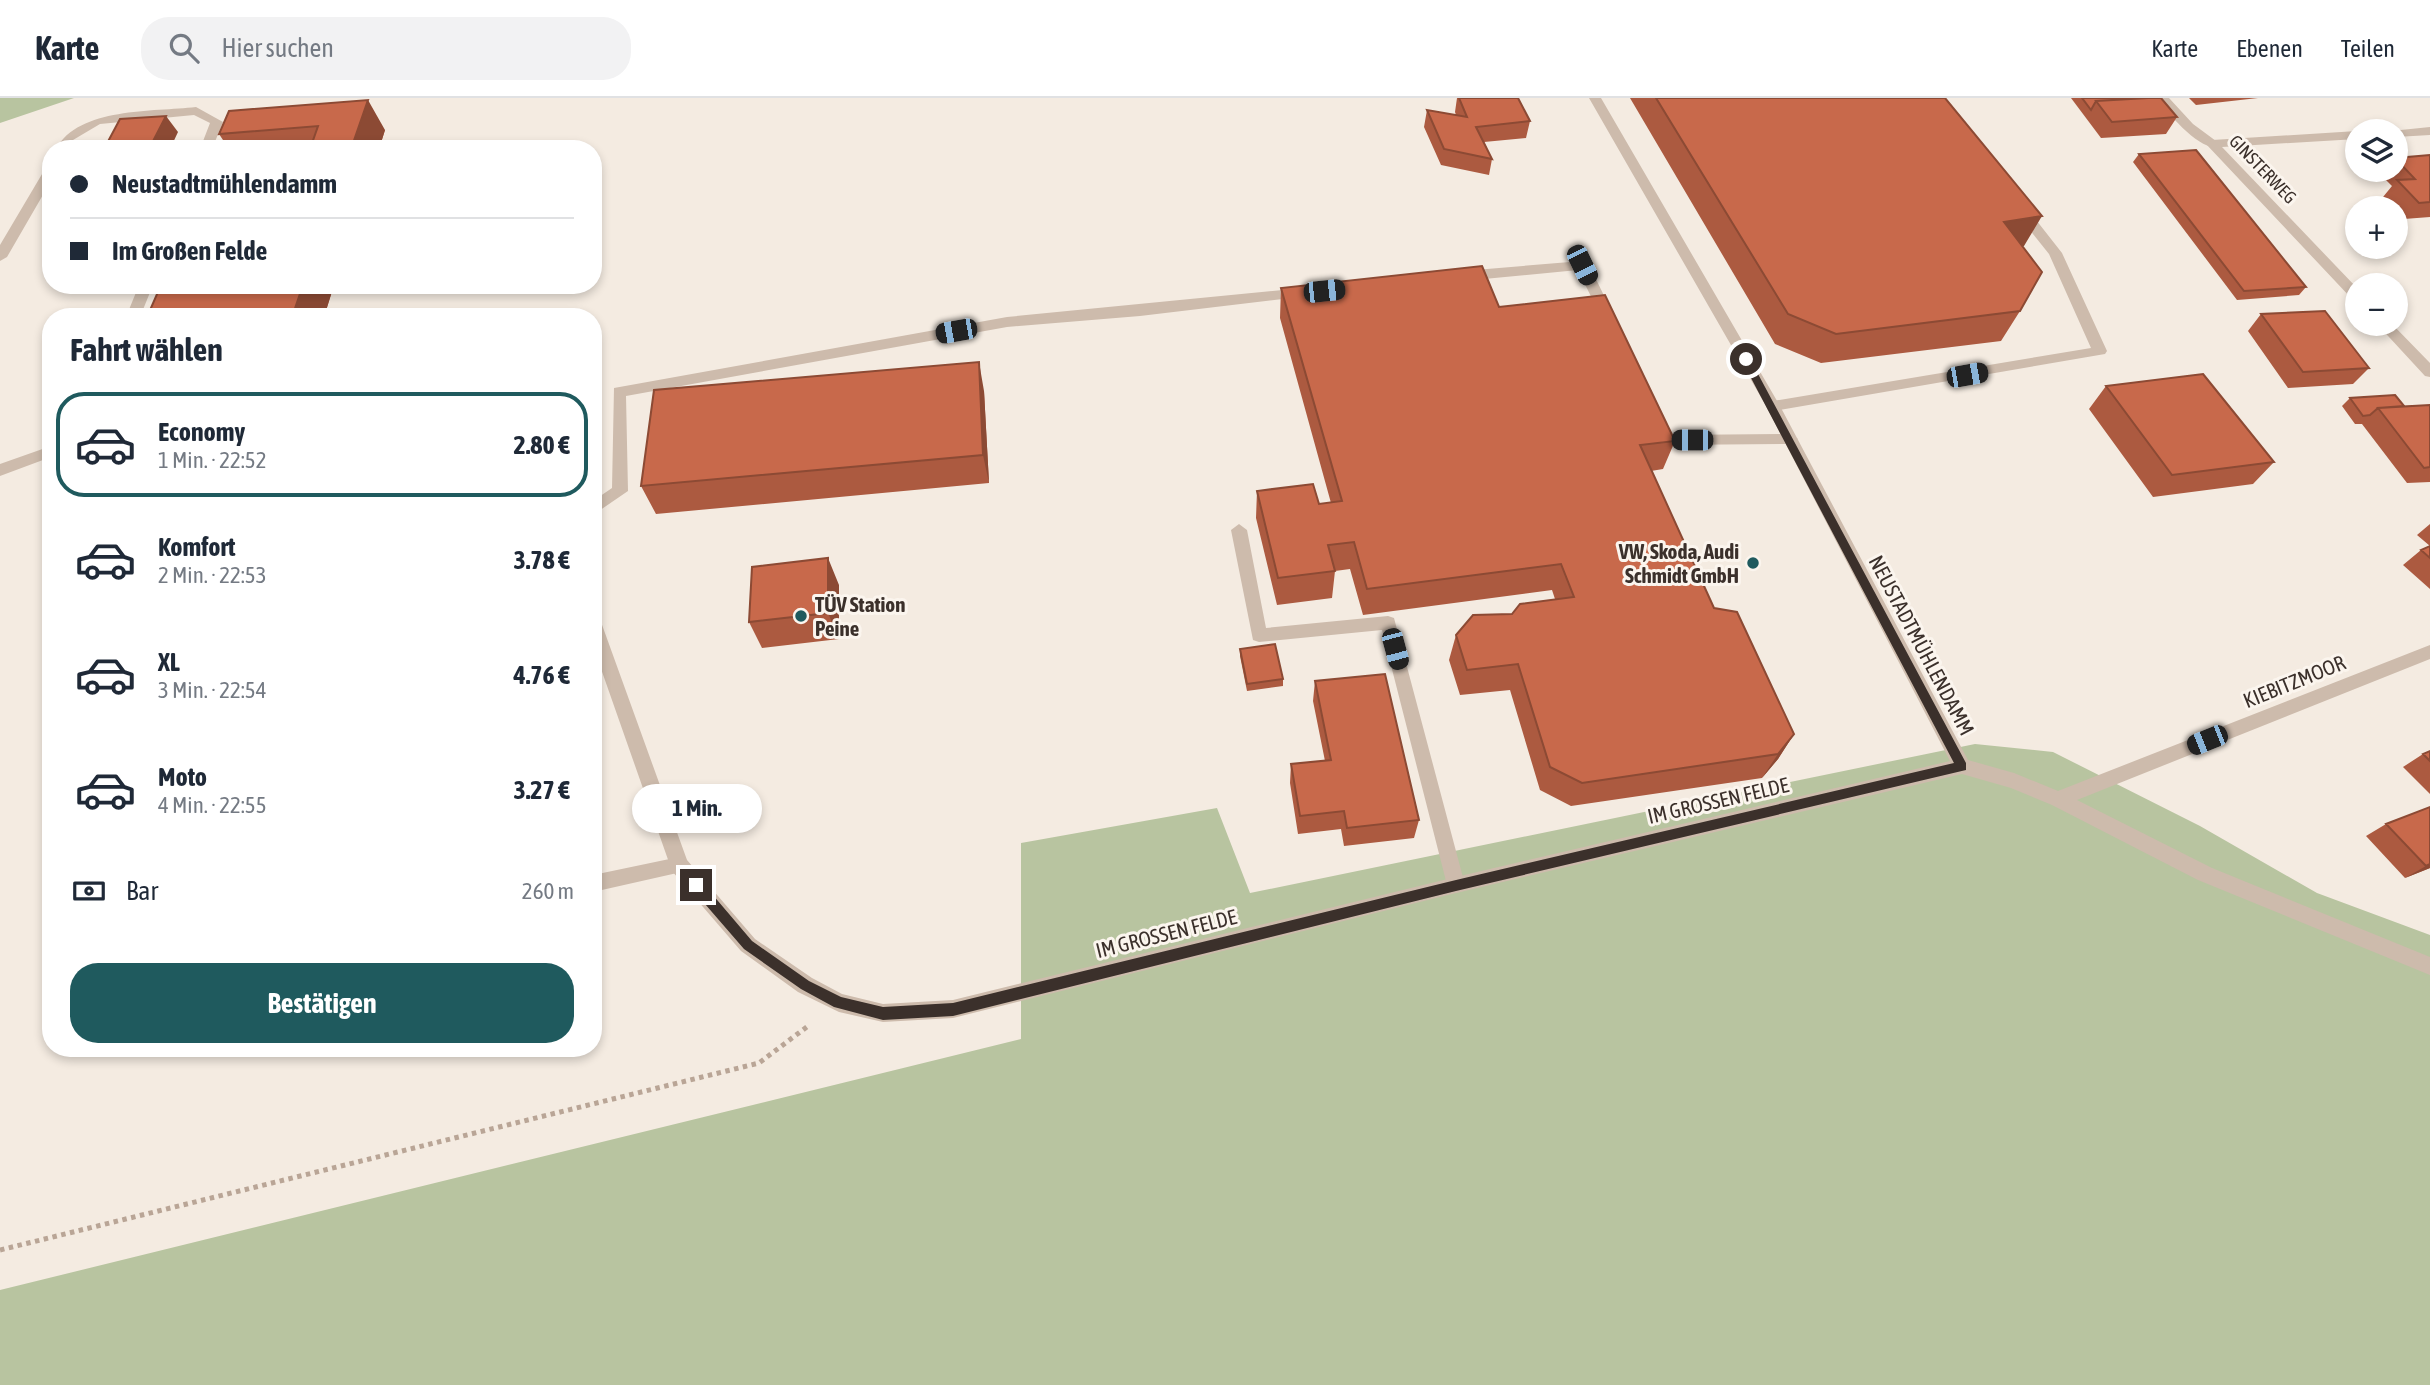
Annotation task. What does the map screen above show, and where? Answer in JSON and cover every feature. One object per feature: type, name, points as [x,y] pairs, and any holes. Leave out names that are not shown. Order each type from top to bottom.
[{"type":"street","name":"NEUSTADTMÜHLENDAMM","points":[[1595,98],[1773,406],[1962,766],[2014,781],[2058,799],[2205,874],[2430,966]]},
{"type":"street","points":[[2162,98],[2189,127],[2212,144]]},
{"type":"street","points":[[67,140],[97,121],[196,111],[217,122],[210,140]]},
{"type":"street","points":[[2408,132],[2430,131]]},
{"type":"street","name":"GINSTERWEG","points":[[2212,144],[2345,136]]},
{"type":"street","name":"GINSTERWEG","points":[[2212,144],[2345,283]]},
{"type":"street","points":[[0,257],[42,185]]},
{"type":"street","points":[[1773,406],[2099,351],[2055,253],[2014,201]]},
{"type":"street","points":[[1443,278],[1582,265],[1612,327]]},
{"type":"street","points":[[602,503],[621,491],[619,392],[1007,322],[1140,312],[1319,291]]},
{"type":"street","points":[[2396,336],[2430,372]]},
{"type":"street","points":[[1655,415],[1667,440],[1790,439]]},
{"type":"street","points":[[0,470],[42,454]]},
{"type":"street","points":[[1239,530],[1259,635],[1388,623],[1456,885]]},
{"type":"street","name":"IM GROSSEN FELDE","points":[[602,647],[679,864],[748,945],[805,985],[839,1003],[883,1013],[953,1009],[1456,885],[1962,766]]},
{"type":"street","name":"KIEBITZMOOR","points":[[2058,799],[2430,652]]},
{"type":"street","points":[[602,882],[679,864]]},
{"type":"path","points":[[0,1250],[758,1063],[839,1003]]},
{"type":"green space","points":[[0,98],[74,98],[0,123]]},
{"type":"green space","points":[[1975,744],[2053,752],[2200,826],[2317,893],[2430,935],[2430,1385],[0,1385],[0,1290],[1021,1039],[1021,843],[1217,808],[1250,893]]},
{"type":"building","points":[[1459,98],[1518,98],[1530,121],[1476,127],[1492,159],[1444,149],[1427,110],[1467,117]]},
{"type":"building","points":[[1656,98],[1945,98],[2042,216],[2004,222],[2042,272],[2020,311],[1836,334],[1788,314]]},
{"type":"building","points":[[2082,98],[2148,98],[2096,101],[2091,110]]},
{"type":"building","points":[[2161,98],[2177,117],[2112,122],[2096,101]]},
{"type":"building","points":[[368,100],[354,140],[313,140],[318,126],[219,134],[229,111]]},
{"type":"building","points":[[166,116],[154,140],[109,140],[120,119]]},
{"type":"building","points":[[2196,150],[2306,287],[2244,291],[2139,154]]},
{"type":"building","points":[[2430,155],[2430,202],[2419,203],[2399,182],[2415,179],[2408,172],[2408,157]]},
{"type":"building","points":[[1482,266],[1499,307],[1605,295],[1675,441],[1640,445],[1714,608],[1737,612],[1794,734],[1778,754],[1582,783],[1550,767],[1518,664],[1467,670],[1456,635],[1473,615],[1512,614],[1520,604],[1574,597],[1561,564],[1367,589],[1354,542],[1328,545],[1335,571],[1278,578],[1257,491],[1313,484],[1319,504],[1342,501],[1281,288]]},
{"type":"building","points":[[157,294],[300,294],[295,308],[151,308]]},
{"type":"building","points":[[2325,311],[2369,368],[2303,372],[2261,314]]},
{"type":"building","points":[[979,362],[983,455],[641,486],[654,390]]},
{"type":"building","points":[[2203,374],[2274,462],[2172,475],[2106,386]]},
{"type":"building","points":[[2395,395],[2404,406],[2378,408],[2370,415],[2363,416],[2350,398]]},
{"type":"building","points":[[2430,405],[2430,467],[2424,468],[2378,408]]},
{"type":"building","points":[[2430,546],[2430,558],[2421,550]]},
{"type":"building","points":[[828,558],[828,613],[749,622],[752,567]]},
{"type":"building","points":[[1275,644],[1283,679],[1247,684],[1240,649]]},
{"type":"building","points":[[1385,674],[1419,820],[1347,828],[1344,811],[1300,816],[1291,764],[1331,760],[1315,681]]},
{"type":"building","points":[[2430,751],[2430,761],[2423,754]]},
{"type":"building","points":[[2430,807],[2430,864],[2426,866],[2386,824]]},
{"type":"place","name":"VW, Skoda, Audi Schmidt GmbH","points":[[1753,563]]},
{"type":"place","name":"TÜV Station Peine","points":[[801,616]]},
{"type":"route","points":[[696,885],[748,945],[805,985],[839,1003],[883,1013],[953,1009],[1456,885],[1962,766],[1746,359]]}]
